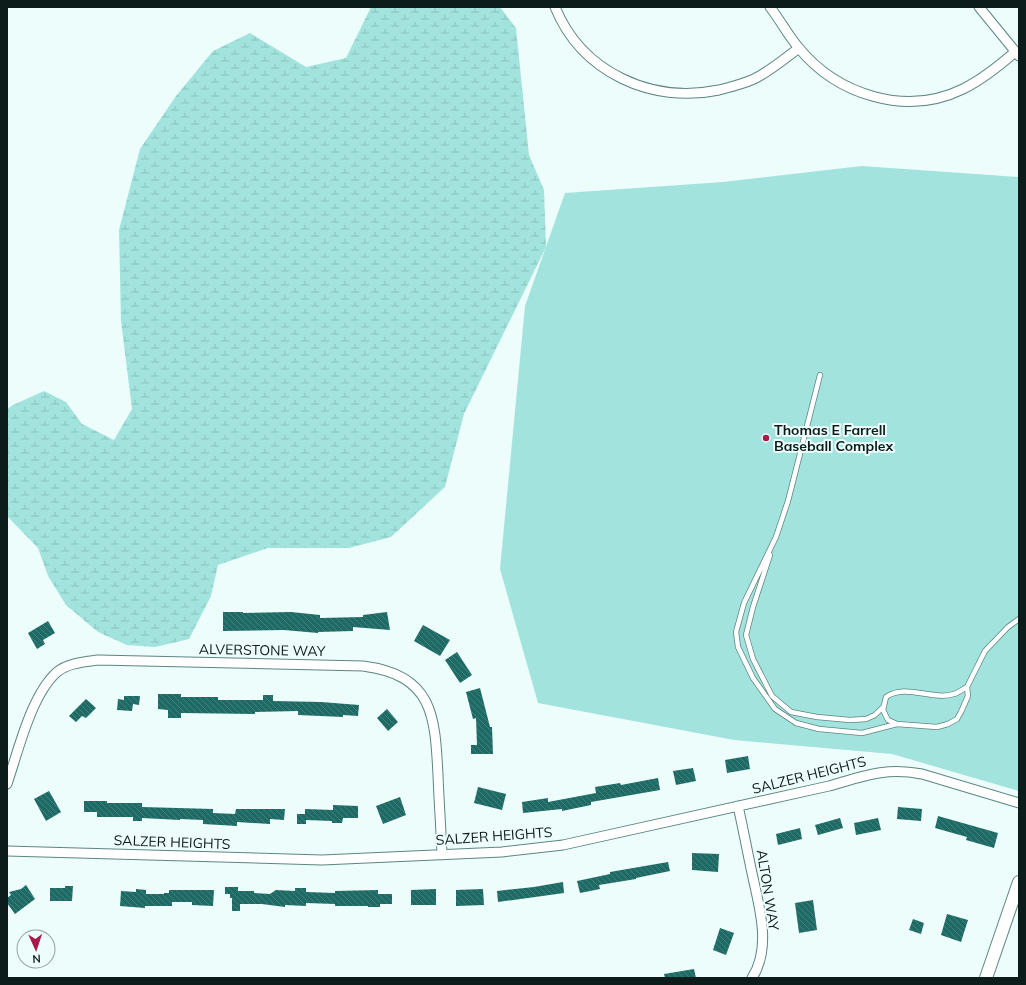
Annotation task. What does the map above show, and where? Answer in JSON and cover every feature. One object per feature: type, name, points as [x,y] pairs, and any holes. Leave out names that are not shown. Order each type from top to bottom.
[{"type":"main road","points":[[986,978],[1019,882]]},
{"type":"street","points":[[555,7],[571,35],[586,53],[597,63],[622,79],[641,87],[660,91],[681,94],[702,93],[728,88],[753,79],[774,67],[799,48]]},
{"type":"street","points":[[770,7],[799,48],[829,75],[847,87],[867,95],[894,101],[918,102],[943,97],[962,90],[984,78],[1017,54],[979,7]]},
{"type":"street","name":"ALVERSTONE WAY","points":[[7,784],[28,722],[39,696],[45,686],[58,672],[69,665],[98,660],[363,666],[378,668],[393,672],[412,684],[426,702],[431,713],[436,740],[442,855]]},
{"type":"street","name":"SALZER HEIGHTS","points":[[7,851],[322,860],[502,852],[563,845],[829,786],[872,774],[889,771],[906,771],[922,774],[1019,803]]},
{"type":"street","name":"ALTON WAY","points":[[738,806],[762,928],[762,950],[760,961],[752,978]]},
{"type":"lane","points":[[820,375],[788,501],[753,607],[746,635],[753,659],[772,696],[791,712],[850,720],[866,719],[875,715],[884,706]]},
{"type":"lane","points":[[776,537],[744,603],[736,632],[738,647],[753,678],[775,708],[796,723],[819,729],[862,733],[897,724],[937,727],[948,724],[957,719],[961,712],[968,696],[968,687],[985,651],[1008,627],[1019,619]]},
{"type":"lane","points":[[897,724],[888,720],[883,710],[886,697],[898,692],[942,695],[953,694],[968,687]]},
{"type":"green space","points":[[371,7],[500,7],[516,28],[529,155],[544,190],[546,247],[464,414],[445,487],[391,537],[349,548],[268,548],[218,565],[211,596],[189,639],[155,647],[127,645],[98,632],[66,605],[48,576],[38,548],[7,516],[7,409],[44,391],[66,402],[82,424],[114,440],[132,409],[121,321],[119,230],[140,149],[176,96],[213,51],[250,33],[306,67],[346,58]]},
{"type":"green space","name":"Thomas E Farrell Baseball Complex","points":[[862,166],[1019,177],[1019,791],[892,754],[734,740],[538,703],[500,569],[525,306],[565,193],[723,182]]},
{"type":"building","points":[[223,612],[291,612],[320,615],[320,618],[363,617],[363,615],[387,612],[390,630],[353,627],[353,631],[318,633],[284,630],[223,631]]},
{"type":"building","points":[[48,621],[55,633],[43,640],[45,644],[37,649],[28,633]]},
{"type":"building","points":[[423,625],[450,640],[440,656],[414,641]]},
{"type":"building","points":[[457,652],[472,675],[460,683],[445,660]]},
{"type":"building","points":[[480,688],[490,727],[492,727],[493,754],[471,754],[471,745],[477,745],[476,718],[473,719],[466,692]]},
{"type":"building","points":[[158,694],[181,694],[181,697],[218,697],[218,700],[263,700],[263,695],[273,695],[273,701],[321,702],[359,705],[358,716],[343,715],[343,717],[298,715],[298,711],[255,712],[255,714],[181,713],[181,718],[168,718],[168,710],[158,709]]},
{"type":"building","points":[[124,696],[140,696],[139,705],[133,704],[132,711],[117,710],[118,699],[124,700]]},
{"type":"building","points":[[86,699],[96,708],[86,718],[82,716],[76,722],[69,716]]},
{"type":"building","points":[[387,709],[398,722],[388,731],[377,718]]},
{"type":"building","points":[[748,756],[750,769],[727,773],[725,760]]},
{"type":"building","points":[[693,768],[696,781],[676,785],[673,771]]},
{"type":"building","points":[[658,778],[660,790],[591,802],[591,805],[562,811],[562,809],[523,813],[522,802],[548,798],[548,802],[596,793],[595,787],[620,783],[621,785]]},
{"type":"building","points":[[478,787],[506,794],[502,810],[474,803]]},
{"type":"building","points":[[49,791],[61,812],[46,821],[34,799]]},
{"type":"building","points":[[400,797],[406,815],[383,824],[376,806]]},
{"type":"building","points":[[84,801],[107,801],[107,803],[142,803],[142,807],[213,809],[213,813],[235,814],[236,809],[285,809],[284,820],[270,819],[270,824],[237,822],[237,826],[203,824],[203,820],[142,818],[142,821],[133,821],[133,817],[97,817],[97,812],[84,812]]},
{"type":"building","points":[[333,805],[358,806],[358,818],[343,818],[342,823],[306,820],[306,824],[297,824],[297,814],[305,814],[305,809],[333,810]]},
{"type":"building","points":[[898,807],[922,809],[921,821],[897,819]]},
{"type":"building","points":[[938,816],[998,833],[994,848],[966,840],[967,837],[935,828]]},
{"type":"building","points":[[840,818],[843,828],[818,835],[815,825]]},
{"type":"building","points":[[878,818],[881,830],[856,835],[854,823]]},
{"type":"building","points":[[800,828],[802,839],[778,845],[776,834]]},
{"type":"building","points":[[692,853],[719,854],[718,872],[692,870]]},
{"type":"building","points":[[668,862],[670,871],[636,879],[599,885],[600,889],[580,893],[577,881],[610,874],[610,872]]},
{"type":"building","points":[[563,882],[564,893],[498,902],[497,891]]},
{"type":"building","points":[[26,885],[35,899],[15,914],[7,903],[7,898],[11,895],[9,892],[21,889]]},
{"type":"building","points":[[65,886],[73,886],[72,901],[50,901],[50,888],[65,888]]},
{"type":"building","points":[[225,887],[238,887],[238,891],[254,891],[254,893],[270,894],[276,890],[295,891],[295,888],[306,888],[306,892],[335,893],[335,891],[378,890],[378,894],[392,894],[392,904],[380,904],[380,907],[368,907],[306,903],[306,906],[285,905],[285,907],[262,904],[240,904],[240,911],[232,911],[232,898],[230,898],[230,894],[225,894]]},
{"type":"building","points":[[136,889],[146,890],[146,894],[164,894],[169,893],[169,890],[214,890],[213,906],[192,905],[192,902],[172,902],[172,906],[145,906],[145,908],[120,906],[121,891],[136,892]]},
{"type":"building","points":[[436,889],[436,905],[411,905],[411,890]]},
{"type":"building","points":[[483,889],[484,905],[456,906],[456,890]]},
{"type":"building","points":[[813,900],[817,930],[799,933],[795,903]]},
{"type":"building","points":[[947,914],[968,920],[961,942],[941,935]]},
{"type":"building","points":[[913,919],[924,923],[921,934],[909,930]]},
{"type":"building","points":[[720,928],[734,933],[726,955],[713,950]]},
{"type":"building","points":[[694,969],[696,978],[665,978],[664,974]]},
{"type":"place","name":"Thomas E Farrell Baseball Complex","points":[[766,438]]}]
